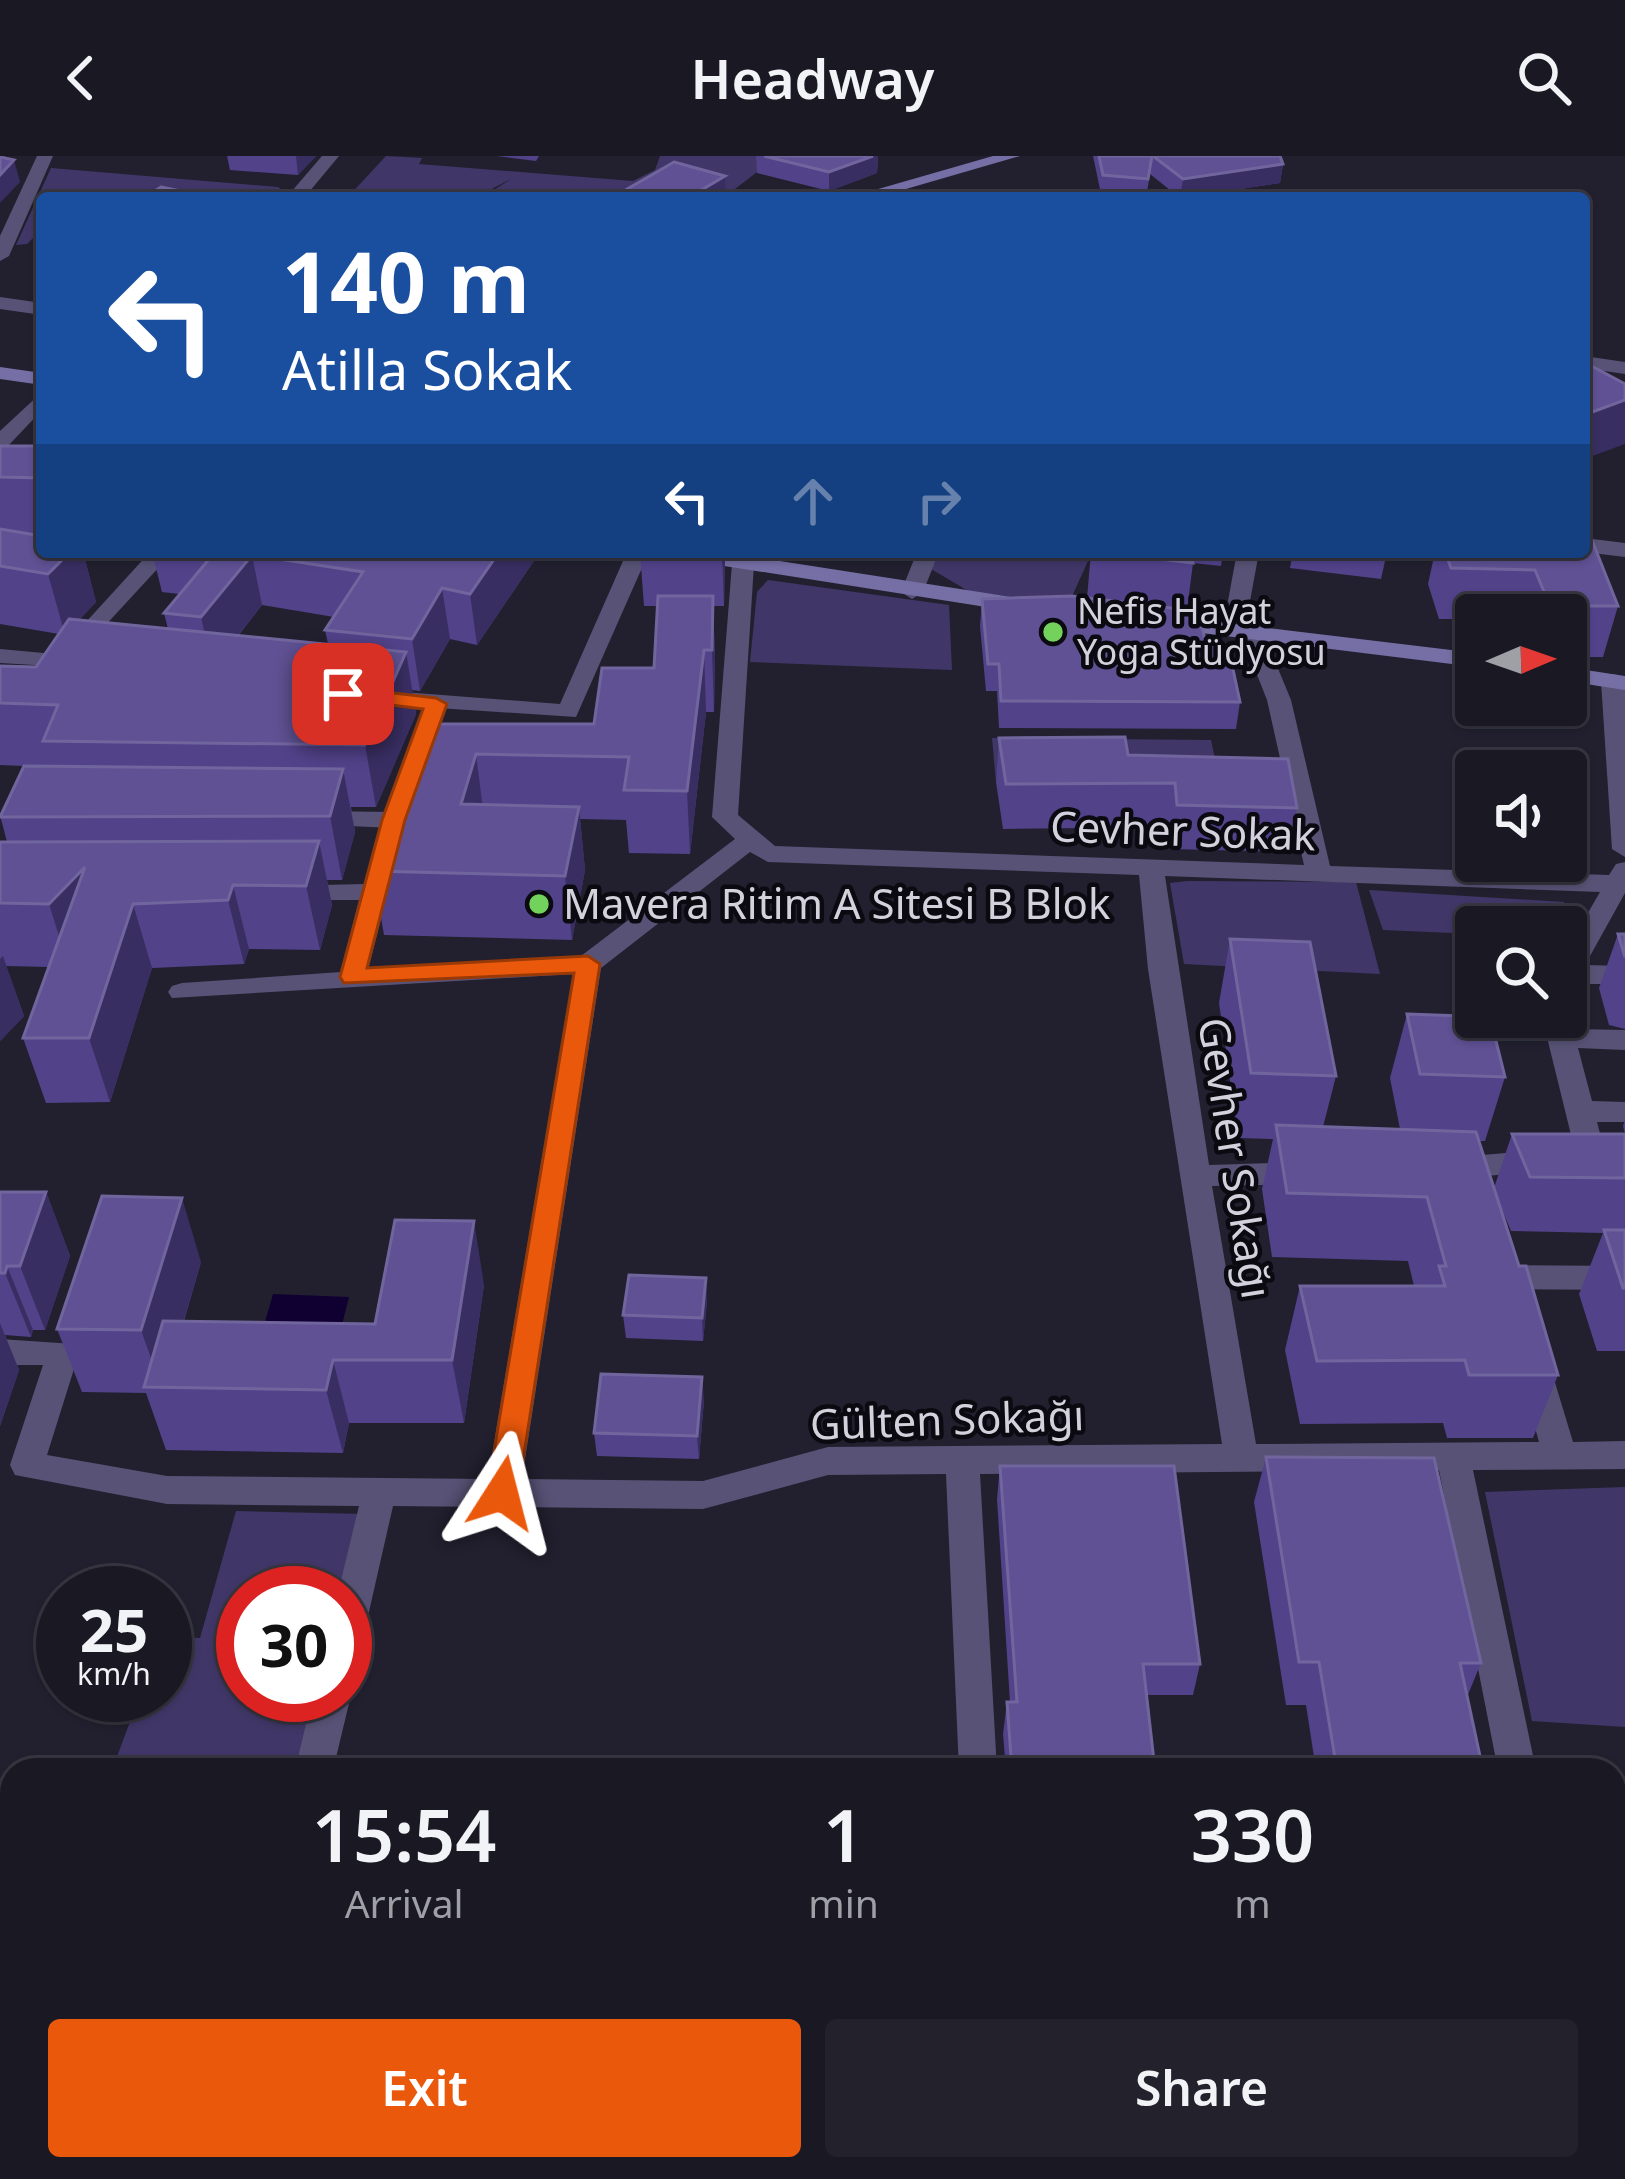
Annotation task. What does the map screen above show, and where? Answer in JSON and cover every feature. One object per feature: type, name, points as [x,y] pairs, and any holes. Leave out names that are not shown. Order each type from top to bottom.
[{"type":"street","points":[[2,250],[45,156]]},
{"type":"street","points":[[300,192],[331,156]]},
{"type":"street","points":[[878,192],[1012,156]]},
{"type":"street","points":[[0,303],[36,308]]},
{"type":"street","points":[[1590,363],[1625,368]]},
{"type":"street","points":[[0,373],[36,378]]},
{"type":"street","points":[[0,443],[36,404]]},
{"type":"street","points":[[1590,546],[1625,550]]},
{"type":"street","points":[[62,661],[156,558]]},
{"type":"street","points":[[343,694],[433,714],[568,712],[635,558]]},
{"type":"street","points":[[712,558],[912,592],[1042,608]]},
{"type":"street","points":[[912,592],[926,558]]},
{"type":"street","points":[[1247,558],[1240,601],[1279,700],[1319,874]]},
{"type":"street","points":[[182,992],[588,964],[750,840],[725,817],[743,564]]},
{"type":"street","points":[[1130,618],[1455,657]]},
{"type":"street","points":[[0,656],[109,667]]},
{"type":"street","points":[[1587,677],[1619,682],[1625,849]]},
{"type":"street","points":[[278,819],[397,810],[352,977]]},
{"type":"street","name":"Cevher Sokak","points":[[750,840],[768,854],[1620,889]]},
{"type":"street","name":"Gevher Sokağı","points":[[1151,870],[1241,1458]]},
{"type":"street","points":[[1587,942],[1620,889]]},
{"type":"street","points":[[258,892],[375,892]]},
{"type":"street","points":[[502,1493],[588,964]]},
{"type":"street","points":[[1587,974],[1625,975]]},
{"type":"street","points":[[1587,1033],[1625,1040]]},
{"type":"street","points":[[1420,1170],[1469,1179],[1591,1156],[1561,1038]]},
{"type":"street","points":[[1579,1111],[1625,1112]]},
{"type":"street","points":[[1196,1177],[1330,1172]]},
{"type":"street","points":[[1508,1278],[1625,1278]]},
{"type":"street","points":[[1528,1344],[1560,1456]]},
{"type":"street","name":"Gülten Sokağı","points":[[0,1352],[63,1353],[27,1465],[167,1490],[703,1495],[828,1461],[1625,1455]]},
{"type":"street","points":[[1454,1457],[1514,1758]]},
{"type":"street","points":[[962,1460],[977,1758]]},
{"type":"street","points":[[362,1566],[379,1492]]},
{"type":"street","points":[[317,1758],[326,1722]]},
{"type":"shaded area","points":[[386,156],[422,158],[419,164],[633,181],[655,170],[660,156],[778,156],[731,192],[673,178],[648,192],[490,192],[511,179],[486,192],[353,192]]},
{"type":"shaded area","points":[[51,168],[282,190],[280,192],[40,192]]},
{"type":"shaded area","points":[[36,201],[36,235],[27,244],[16,245]]},
{"type":"shaded area","points":[[935,558],[1089,558],[1069,603],[970,592],[931,569]]},
{"type":"shaded area","points":[[768,580],[949,605],[952,670],[750,662],[757,592]]},
{"type":"shaded area","points":[[992,738],[1211,740],[1220,783],[996,782]]},
{"type":"shaded area","points":[[1356,882],[1380,974],[1184,964],[1170,883]]},
{"type":"shaded area","points":[[1369,890],[1564,902],[1564,906],[1455,906],[1455,933],[1383,930]]},
{"type":"shaded area","points":[[273,1294],[349,1297],[342,1325],[265,1322]]},
{"type":"shaded area","points":[[1625,1487],[1625,1727],[1532,1721],[1485,1492]]},
{"type":"shaded area","points":[[236,1511],[364,1514],[351,1566],[220,1566]]},
{"type":"shaded area","points":[[216,1582],[216,1722],[314,1722],[306,1758],[116,1758],[130,1722],[192,1722],[192,1638],[200,1638]]},
{"type":"building","points":[[764,156],[873,156],[829,172]]},
{"type":"building","points":[[1099,156],[1152,156],[1148,179],[1103,175]]},
{"type":"building","points":[[1153,156],[1280,156],[1283,164],[1183,179]]},
{"type":"building","points":[[0,157],[14,160],[0,175]]},
{"type":"building","points":[[674,162],[725,176],[698,192],[622,192]]},
{"type":"building","points":[[1590,365],[1625,384],[1625,400],[1590,413]]},
{"type":"building","points":[[0,446],[36,446],[36,478],[0,477]]},
{"type":"building","points":[[0,529],[36,535],[36,558],[64,558],[48,574],[0,566]]},
{"type":"building","points":[[1590,535],[1618,606],[1587,606],[1587,594],[1545,594],[1535,570],[1451,568],[1447,558],[1590,558]]},
{"type":"building","points":[[210,558],[250,558],[201,617],[164,613]]},
{"type":"building","points":[[272,558],[495,558],[470,594],[442,588],[412,639],[325,630],[363,572]]},
{"type":"building","points":[[1151,558],[1192,558],[1193,563]]},
{"type":"building","points":[[658,596],[713,596],[712,650],[704,650],[687,791],[624,790],[629,757],[476,754],[461,804],[579,807],[565,876],[373,871],[420,724],[594,724],[602,668],[654,668]]},
{"type":"building","points":[[1072,596],[1197,611],[1207,646],[1228,646],[1240,702],[1001,701],[999,664],[988,664],[982,599]]},
{"type":"building","points":[[69,619],[406,652],[365,745],[43,741],[58,705],[0,703],[0,666],[36,667]]},
{"type":"building","points":[[1125,737],[1128,755],[1288,759],[1297,808],[1177,805],[1175,783],[1006,784],[999,738]]},
{"type":"building","points":[[24,766],[343,769],[330,816],[0,817]]},
{"type":"building","points":[[319,841],[306,886],[233,885],[228,900],[133,904],[89,1038],[23,1038],[85,867],[49,904],[0,903],[0,842]]},
{"type":"building","points":[[1230,939],[1310,942],[1336,1076],[1251,1073]]},
{"type":"building","points":[[1407,1014],[1455,1016],[1455,1038],[1495,1038],[1505,1077],[1420,1074]]},
{"type":"building","points":[[1276,1125],[1476,1132],[1519,1266],[1526,1266],[1558,1375],[1469,1375],[1465,1360],[1317,1361],[1300,1286],[1445,1286],[1439,1266],[1446,1266],[1427,1197],[1287,1193]]},
{"type":"building","points":[[1512,1134],[1625,1134],[1625,1178],[1530,1177]]},
{"type":"building","points":[[0,1192],[46,1192],[20,1266],[7,1266],[5,1273],[0,1273]]},
{"type":"building","points":[[102,1196],[182,1198],[141,1330],[57,1329]]},
{"type":"building","points":[[395,1220],[474,1221],[452,1360],[333,1360],[326,1390],[144,1387],[163,1321],[375,1324]]},
{"type":"building","points":[[1604,1230],[1625,1230],[1625,1288],[1623,1288]]},
{"type":"building","points":[[629,1275],[706,1278],[702,1318],[623,1315]]},
{"type":"building","points":[[601,1374],[702,1377],[697,1436],[594,1433]]},
{"type":"building","points":[[1266,1457],[1434,1458],[1481,1663],[1460,1663],[1480,1758],[1335,1758],[1319,1662],[1299,1662]]},
{"type":"building","points":[[1000,1466],[1174,1466],[1200,1664],[1143,1664],[1154,1758],[1011,1758],[1007,1702],[1017,1702]]},
{"type":"place","name":"Nefis Hayat Yoga Stüdyosu","points":[[1053,632]]},
{"type":"place","name":"Mavera Ritim A Sitesi B Blok","points":[[539,904]]},
{"type":"route","points":[[343,694],[436,704],[394,820],[352,977],[588,964],[502,1493]]}]
